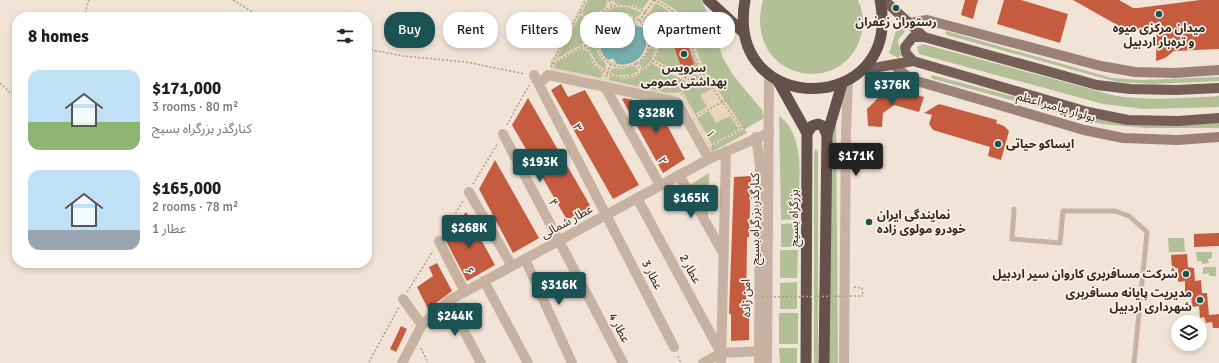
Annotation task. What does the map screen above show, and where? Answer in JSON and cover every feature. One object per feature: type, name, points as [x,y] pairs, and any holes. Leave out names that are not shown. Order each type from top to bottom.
[{"type":"highway","points":[[708,0],[744,33]]},
{"type":"highway","points":[[745,0],[742,16],[744,33],[749,49],[757,63],[773,78],[793,87],[810,90],[826,89],[845,82],[862,70],[874,54],[882,36],[884,15],[880,0]]},
{"type":"highway","name":"بزرگراه بسیج","points":[[773,78],[807,133],[806,363]]},
{"type":"highway","points":[[824,363],[827,135],[845,82]]},
{"type":"highway","points":[[807,133],[812,126],[818,124],[823,126],[827,135]]},
{"type":"main road","points":[[884,0],[924,37]]},
{"type":"main road","points":[[909,23],[927,20],[1101,66],[1135,72],[1175,73],[1219,70]]},
{"type":"main road","points":[[913,61],[906,53],[905,47],[913,37],[924,37],[1097,85],[1130,89],[1176,90],[1219,88]]},
{"type":"main road","name":"بولوار پیامبر اعظم","points":[[862,70],[913,61],[1088,112],[1128,120],[1178,121],[1219,118]]},
{"type":"main road","name":"بولوار پیامبر اعظم","points":[[894,65],[910,79],[1084,130],[1123,138],[1178,140],[1219,137]]},
{"type":"street","points":[[537,80],[548,75],[677,102]]},
{"type":"street","name":"کنارگذر بزرگراه بسیج","points":[[767,363],[763,351],[769,133],[773,78]]},
{"type":"street","name":"۳","points":[[537,80],[607,214]]},
{"type":"street","points":[[844,363],[845,82]]},
{"type":"street","name":"۲","points":[[605,87],[660,185]]},
{"type":"street","name":"۱","points":[[677,102],[709,159]]},
{"type":"street","name":"عطار شمالی","points":[[402,363],[422,325],[448,301],[709,159],[756,137],[769,133]]},
{"type":"street","name":"۴","points":[[502,134],[558,241]]},
{"type":"street","name":"امن زاده","points":[[756,137],[760,165],[763,351],[759,363]]},
{"type":"street","points":[[721,358],[726,151]]},
{"type":"street","points":[[679,175],[723,252]]},
{"type":"street","points":[[469,192],[512,266]]},
{"type":"street","name":"عطار 2","points":[[637,198],[721,358]]},
{"type":"street","name":"عطار 3","points":[[607,214],[674,347]]},
{"type":"street","name":"۶","points":[[439,241],[465,292]]},
{"type":"street","name":"عطار 4","points":[[558,241],[623,363]]},
{"type":"street","points":[[525,259],[572,363]]},
{"type":"street","points":[[484,282],[528,363]]},
{"type":"street","points":[[403,299],[422,325]]},
{"type":"street","points":[[448,301],[477,362]]},
{"type":"street","points":[[703,363],[721,358],[763,351]]},
{"type":"lane","points":[[1014,209],[1012,239],[1060,243],[1063,211],[1115,211],[1129,216],[1147,232],[1134,363]]},
{"type":"path","points":[[85,12],[89,0]]},
{"type":"path","points":[[233,0],[253,12]]},
{"type":"path","points":[[609,0],[612,6]]},
{"type":"path","points":[[646,12],[654,0],[670,8],[682,20],[703,72],[742,129]]},
{"type":"path","points":[[602,12],[612,6],[628,5],[643,12]]},
{"type":"path","points":[[639,21],[643,16]]},
{"type":"path","points":[[635,19],[639,21],[643,27]]},
{"type":"path","points":[[551,65],[580,48]]},
{"type":"path","points":[[588,48],[595,64],[607,73],[624,77],[642,71],[652,61],[658,48]]},
{"type":"path","points":[[598,48],[602,57],[611,64],[623,67],[636,63],[644,56],[647,48]]},
{"type":"path","points":[[372,50],[403,56],[466,62],[537,80],[502,134],[439,241]]},
{"type":"path","points":[[652,61],[690,81]]},
{"type":"path","points":[[636,63],[642,71]]},
{"type":"path","points":[[605,87],[607,73],[611,64]]},
{"type":"path","points":[[677,102],[690,81],[710,69]]},
{"type":"path","points":[[0,83],[12,94]]},
{"type":"path","points":[[695,117],[730,98]]},
{"type":"path","points":[[762,297],[863,296],[862,288]]},
{"type":"path","points":[[415,336],[428,363]]},
{"type":"green space","points":[[584,0],[701,0],[707,12],[643,12],[643,48],[720,48],[723,58],[733,75],[762,110],[764,118],[745,129],[747,133],[712,152],[681,95],[668,96],[553,72],[550,68],[550,63],[558,48],[572,48],[572,22]]},
{"type":"green space","points":[[763,0],[858,0],[863,19],[860,39],[849,58],[833,69],[815,74],[796,71],[779,62],[766,47],[760,26]]},
{"type":"green space","points":[[897,28],[906,30],[898,40],[901,56],[898,58],[889,53]]},
{"type":"green space","points":[[946,31],[1112,78],[1142,80],[1219,77],[1219,81],[1154,84],[1117,82],[947,35],[945,33]]},
{"type":"green space","points":[[923,44],[1116,96],[1154,99],[1219,96],[1219,107],[1144,109],[1103,104],[919,54],[917,47]]},
{"type":"green space","points":[[932,75],[1102,120],[1123,123],[1219,122],[1219,128],[1145,128],[1101,124],[933,79],[931,78]]},
{"type":"green space","points":[[779,116],[788,125],[794,136],[798,149],[800,178],[798,219],[781,220]]},
{"type":"green space","points":[[836,116],[838,363],[829,363],[828,156]]},
{"type":"green space","points":[[816,149],[818,152],[818,363],[814,363],[814,152]]},
{"type":"green space","points":[[709,173],[708,219],[690,185]]},
{"type":"green space","points":[[798,223],[797,247],[781,247],[781,224]]},
{"type":"green space","points":[[1168,238],[1184,238],[1185,252],[1169,252]]},
{"type":"green space","points":[[780,250],[798,250],[797,278],[780,278]]},
{"type":"green space","points":[[1196,252],[1212,252],[1212,258],[1208,259],[1209,263],[1202,264],[1202,261],[1197,261]]},
{"type":"green space","points":[[1203,267],[1216,267],[1216,276],[1209,276],[1209,273],[1203,274]]},
{"type":"green space","points":[[797,282],[797,309],[780,309],[780,283]]},
{"type":"green space","points":[[779,313],[798,313],[798,344],[779,344]]},
{"type":"green space","points":[[779,348],[797,348],[797,363],[780,363]]},
{"type":"shaded area","points":[[584,0],[588,0],[582,12],[580,12],[580,15],[572,30],[572,22]]},
{"type":"shaded area","points":[[607,0],[613,1],[616,4],[635,5],[642,9],[649,0],[660,0],[677,12],[670,12],[656,3],[650,12],[643,12],[643,30],[636,26],[635,24],[635,17],[642,13],[628,7],[615,7],[604,12],[600,12],[606,7]]},
{"type":"shaded area","points":[[643,40],[643,48],[649,48],[659,48],[655,60],[691,78],[700,71],[691,48],[696,48],[704,69],[744,129],[710,148],[681,95],[668,96],[553,72],[550,68],[550,63],[558,48],[562,48],[556,59],[580,46],[580,48],[581,48],[590,48],[596,62],[606,71],[605,63],[598,54],[596,48],[600,48],[604,56],[613,58],[617,62]],"holes":[[[581,48],[587,51],[593,64],[603,73],[601,78],[554,68],[555,64]],[[649,48],[656,49],[651,61],[643,69],[639,63],[645,57]],[[652,64],[687,82],[681,92],[668,93],[609,80],[610,76],[624,79],[637,76]],[[635,66],[639,71],[630,75],[617,75],[610,73],[611,70],[616,68],[623,69]],[[702,74],[712,89],[700,95],[707,107],[695,114],[683,93],[693,80]],[[709,111],[716,123],[730,116],[739,129],[712,144],[697,118]]]},
{"type":"water","points":[[635,23],[636,26],[642,27],[643,48],[645,48],[638,59],[632,63],[617,64],[613,58],[608,60],[600,48],[635,48]]},
{"type":"building","points":[[965,0],[978,0],[973,19],[961,15]]},
{"type":"building","points":[[1004,0],[1021,0],[1068,14],[1060,43],[997,24]]},
{"type":"building","name":"میدان مرکزی میوه و تره‌بار اردبیل","points":[[1073,0],[1119,0],[1133,8],[1138,8],[1200,0],[1219,0],[1219,49],[1174,51],[1165,58],[1156,61],[1157,29],[1144,31],[1119,26]]},
{"type":"building","name":"سرویس بهداشتی عمومی","points":[[674,48],[689,48],[694,64],[682,69]]},
{"type":"building","points":[[561,84],[568,97],[585,90],[639,185],[613,199],[551,90]]},
{"type":"building","points":[[897,90],[924,97],[919,112],[894,105],[883,113],[882,127],[868,126],[867,109],[880,96]]},
{"type":"building","points":[[528,98],[591,207],[567,220],[512,125]]},
{"type":"building","points":[[622,99],[633,100],[637,106],[645,102],[656,104],[685,159],[663,173]]},
{"type":"building","points":[[939,104],[997,120],[996,123],[1004,126],[1009,131],[1001,160],[988,156],[990,147],[933,130],[929,124],[932,115],[924,113]]},
{"type":"building","points":[[495,160],[539,238],[513,253],[479,189]]},
{"type":"building","points":[[751,176],[749,237],[747,237],[746,314],[749,314],[749,340],[731,341],[731,314],[729,314],[734,177]]},
{"type":"building","points":[[466,212],[495,265],[467,281],[445,239]]},
{"type":"building","points":[[1219,233],[1219,246],[1194,247],[1194,234]]},
{"type":"building","points":[[1187,254],[1188,267],[1194,268],[1195,281],[1201,280],[1202,293],[1207,293],[1209,315],[1219,314],[1219,328],[1213,328],[1212,322],[1207,323],[1207,315],[1200,315],[1199,306],[1192,307],[1191,294],[1185,294],[1185,281],[1178,282],[1178,268],[1172,269],[1171,255]]},
{"type":"building","points":[[437,263],[452,291],[428,309],[417,287],[433,276],[429,267]]},
{"type":"building","points":[[401,326],[407,329],[396,352],[390,349]]},
{"type":"place","name":"رستوران زعفران","points":[[896,8]]},
{"type":"place","name":"میدان مرکزی میوه و تره‌بار اردبیل","points":[[1159,14]]},
{"type":"place","name":"سرویس بهداشتی عمومی","points":[[684,54]]},
{"type":"place","name":"ایساکو حیاتی","points":[[998,144]]},
{"type":"place","name":"نمایندگی ایران خودرو مولوی زاده","points":[[869,222]]},
{"type":"place","name":"شرکت مسافربری کاروان سیر اردبیل","points":[[1186,274]]},
{"type":"place","name":"مدیریت پایانه مسافربری شهرداری اردبیل","points":[[1200,300]]}]
